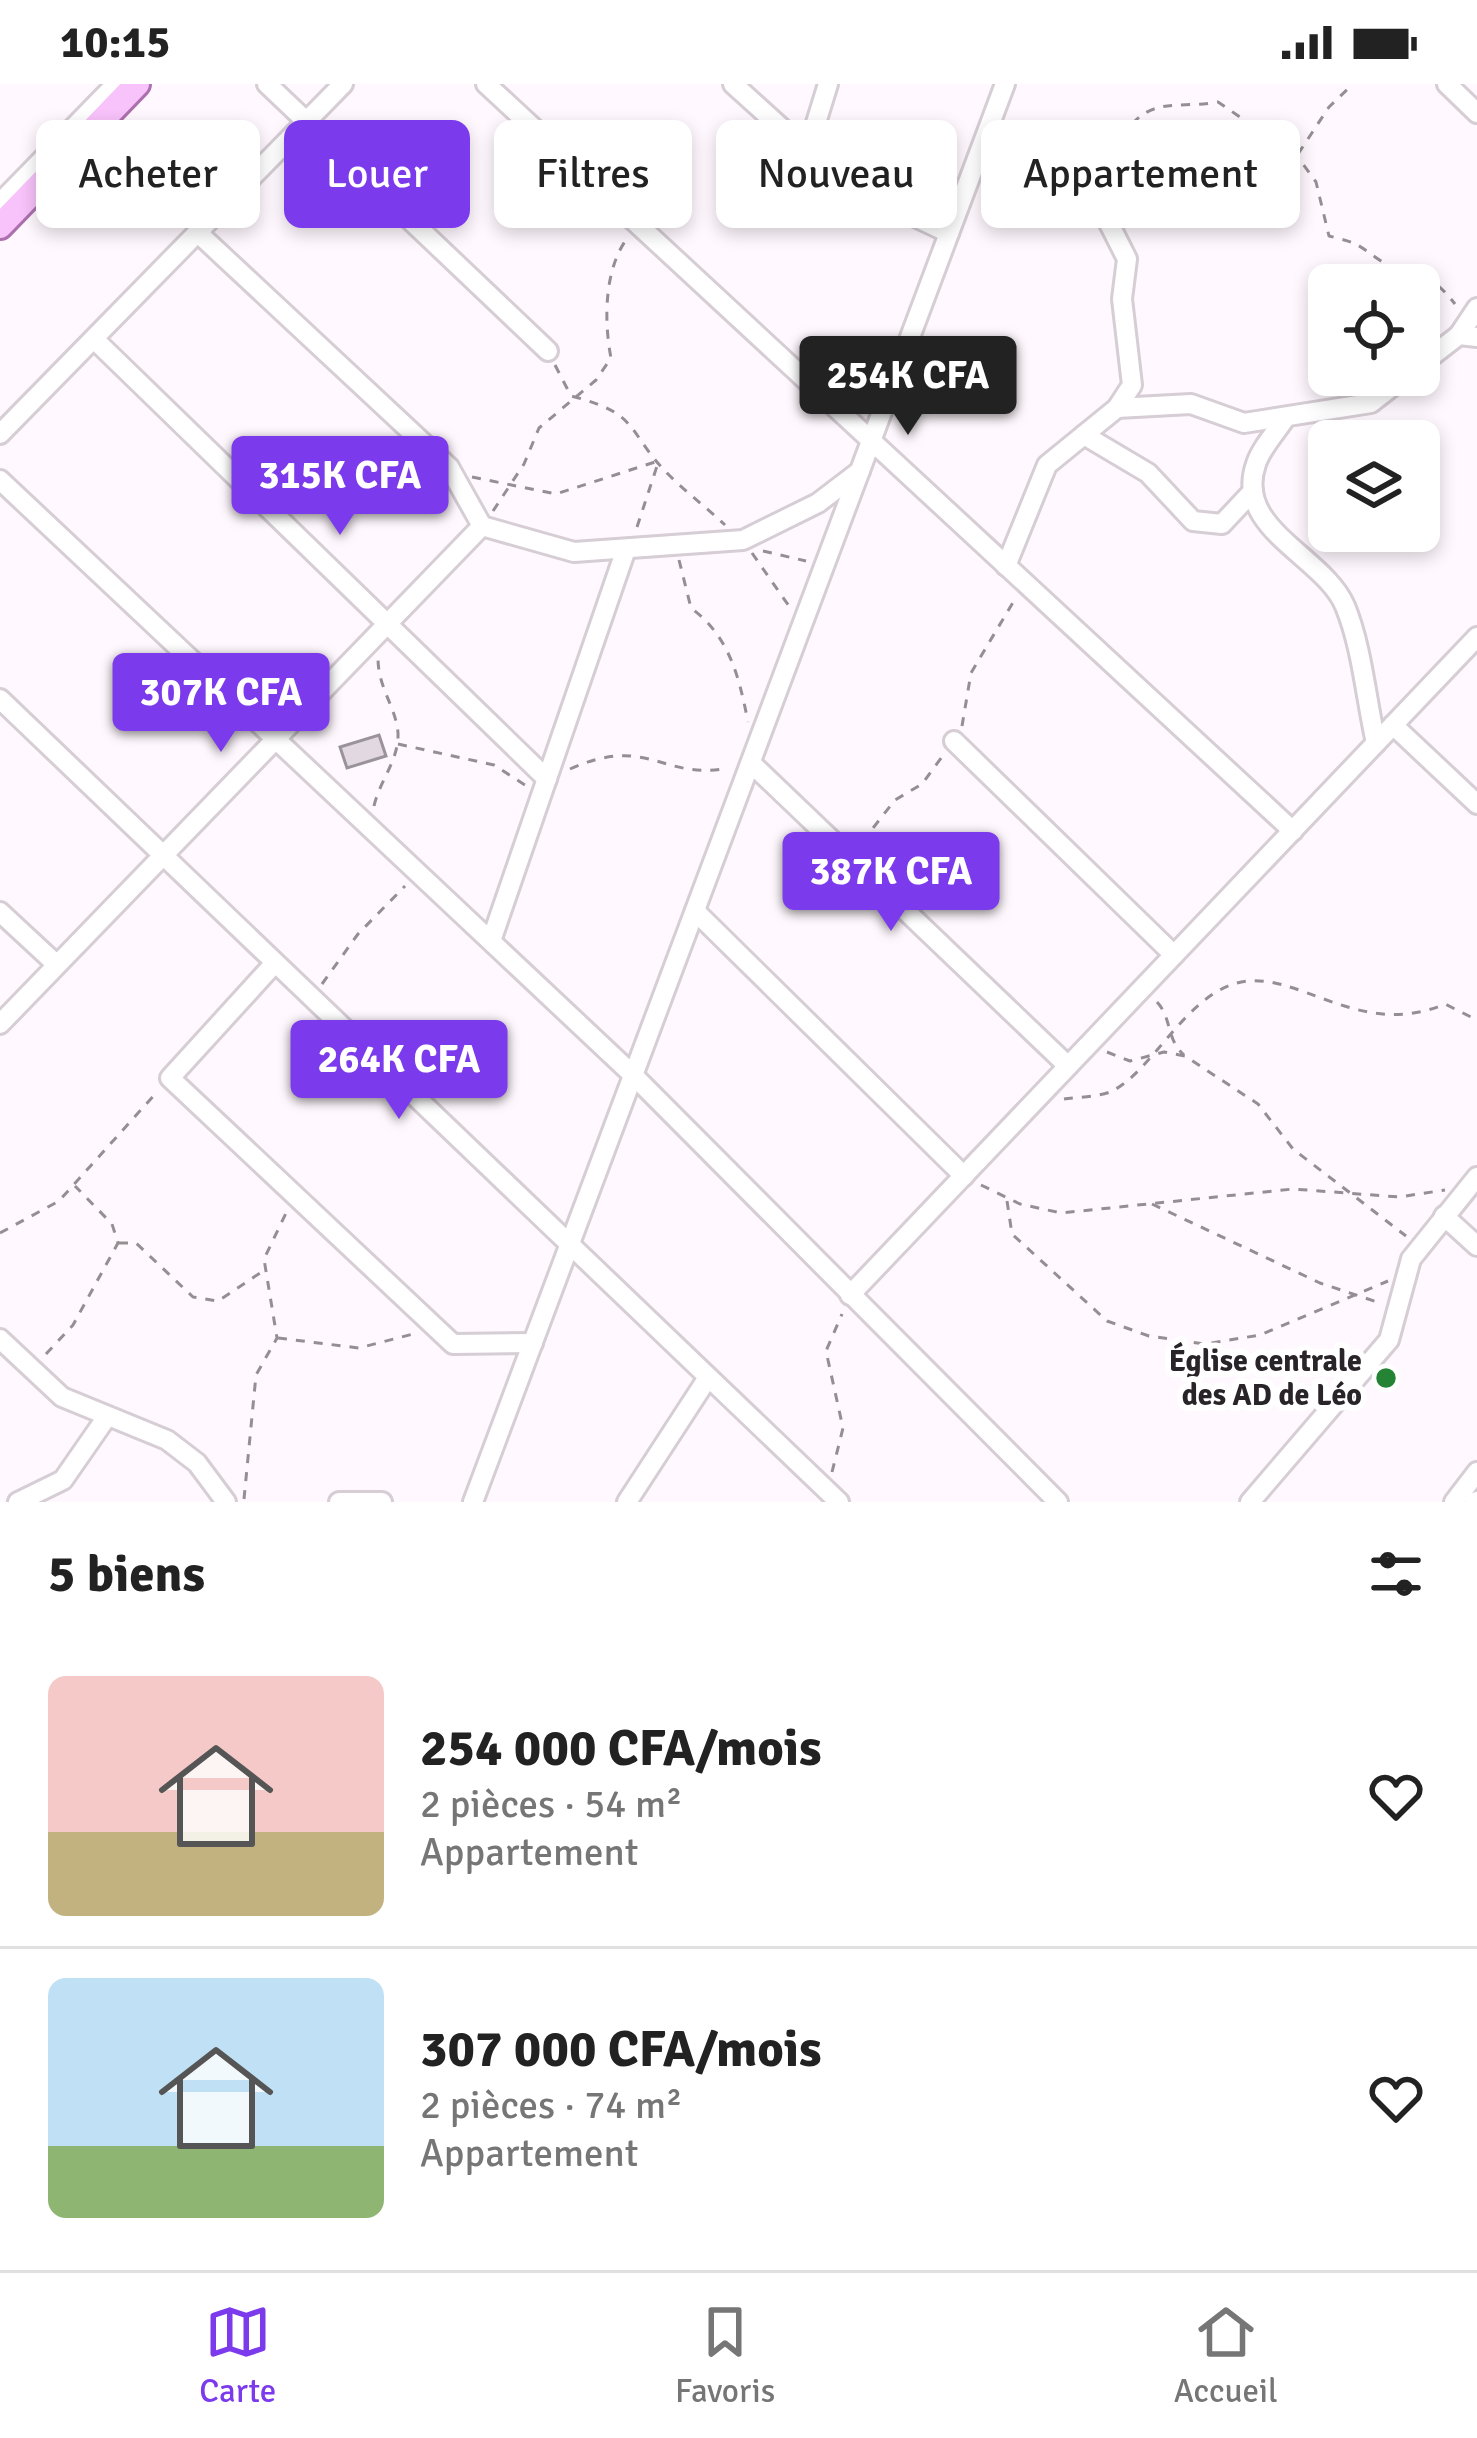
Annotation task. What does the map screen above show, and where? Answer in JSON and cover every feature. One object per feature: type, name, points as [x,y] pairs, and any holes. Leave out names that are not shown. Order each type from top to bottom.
[{"type":"main road","points":[[0,226],[137,84]]},
{"type":"street","points":[[0,202],[116,84]]},
{"type":"street","points":[[267,84],[308,120],[343,84]]},
{"type":"street","points":[[486,84],[525,120]]},
{"type":"street","points":[[733,84],[772,120]]},
{"type":"street","points":[[817,120],[828,84]]},
{"type":"street","points":[[473,1502],[1005,84]]},
{"type":"street","points":[[1447,84],[1477,112]]},
{"type":"street","points":[[1475,84],[1477,100]]},
{"type":"street","points":[[0,434],[284,144]]},
{"type":"street","points":[[420,228],[548,351]]},
{"type":"street","points":[[642,228],[1292,831]]},
{"type":"street","points":[[938,228],[949,233]]},
{"type":"street","points":[[1006,566],[1047,466],[1117,408],[1132,385],[1122,299],[1127,259],[1111,228]]},
{"type":"street","points":[[197,232],[448,467],[482,526],[574,552],[742,539],[818,503],[860,471]]},
{"type":"street","points":[[1440,353],[1468,336],[1477,308]]},
{"type":"street","points":[[94,338],[544,787]]},
{"type":"street","points":[[1117,408],[1191,404],[1244,423],[1371,403],[1380,396]]},
{"type":"street","points":[[1256,464],[1286,416]]},
{"type":"street","points":[[1244,423],[1256,464],[1253,491],[1268,525],[1326,577],[1345,605],[1376,743]]},
{"type":"street","points":[[1084,435],[1148,473],[1193,521],[1222,524],[1253,491]]},
{"type":"street","points":[[0,480],[633,1075],[1052,1500]]},
{"type":"street","points":[[0,1024],[482,526]]},
{"type":"street","points":[[491,941],[630,551]]},
{"type":"street","points":[[850,1295],[1477,637]]},
{"type":"street","points":[[0,699],[833,1497]]},
{"type":"street","points":[[1393,725],[1477,804]]},
{"type":"street","points":[[954,741],[1174,955]]},
{"type":"street","points":[[753,760],[1068,1066]]},
{"type":"street","points":[[695,911],[964,1176]]},
{"type":"street","points":[[0,912],[56,964]]},
{"type":"street","points":[[273,964],[170,1078],[453,1344],[533,1342]]},
{"type":"street","points":[[1250,1502],[1389,1340],[1415,1253],[1475,1182]]},
{"type":"street","points":[[1444,1216],[1477,1246]]},
{"type":"street","points":[[0,1339],[62,1397],[167,1440],[197,1463],[226,1502]]},
{"type":"street","points":[[626,1502],[707,1379]]},
{"type":"street","points":[[18,1502],[63,1480],[106,1418]]},
{"type":"street","points":[[1454,1502],[1477,1472]]},
{"type":"street","points":[[340,1502],[382,1502]]},
{"type":"path","points":[[1300,151],[1329,107],[1353,84]]},
{"type":"path","points":[[1135,120],[1142,111],[1167,103],[1188,108],[1218,103],[1243,120]]},
{"type":"path","points":[[1300,160],[1316,182],[1329,236],[1366,245],[1382,262],[1435,279],[1456,306],[1468,336]]},
{"type":"path","points":[[482,526],[511,484],[539,428],[571,396],[596,380],[611,358],[603,321],[615,256],[635,228]]},
{"type":"path","points":[[548,351],[571,396],[614,406],[658,461],[742,539],[803,626]]},
{"type":"path","points":[[448,467],[556,494],[658,461]]},
{"type":"path","points":[[630,551],[638,512],[658,461]]},
{"type":"path","points":[[742,539],[774,556],[826,564]]},
{"type":"path","points":[[397,743],[494,765],[544,787],[603,754],[628,752],[704,773],[753,760],[740,680],[717,627],[691,608],[676,546]]},
{"type":"path","points":[[848,856],[879,826],[895,800],[922,784],[954,741],[971,673],[1015,601],[1006,566]]},
{"type":"path","points":[[370,826],[378,786],[394,760],[398,729],[378,685],[383,628]]},
{"type":"path","points":[[310,1000],[358,934],[419,872]]},
{"type":"path","points":[[1032,1104],[1112,1091],[1209,995],[1239,982],[1263,983],[1372,1016],[1427,1012],[1445,1004],[1477,1020]]},
{"type":"path","points":[[1143,988],[1166,1012],[1168,1035],[1185,1057]]},
{"type":"path","points":[[1006,1197],[1012,1234],[1107,1321],[1149,1336],[1205,1344],[1261,1335],[1384,1284],[1415,1253],[1355,1194],[1292,1149],[1258,1103],[1185,1057],[1164,1052],[1143,1061],[1088,1046]]},
{"type":"path","points":[[0,1233],[58,1202],[170,1078]]},
{"type":"path","points":[[964,1176],[1006,1197],[1061,1213],[1293,1190],[1399,1197],[1475,1182]]},
{"type":"path","points":[[32,1370],[73,1325],[118,1243],[112,1224],[74,1184]]},
{"type":"path","points":[[243,1502],[256,1375],[277,1338],[264,1259],[284,1227],[290,1191]]},
{"type":"path","points":[[1150,1204],[1320,1283],[1397,1309]]},
{"type":"path","points":[[118,1243],[136,1243],[193,1297],[218,1301],[263,1271]]},
{"type":"path","points":[[833,1497],[843,1428],[826,1352],[850,1295]]},
{"type":"path","points":[[277,1338],[358,1348],[437,1328]]},
{"type":"building","points":[[379,735],[386,756],[347,768],[340,747]]},
{"type":"place","name":"Église centrale des AD de Léo","points":[[1386,1378]]}]
